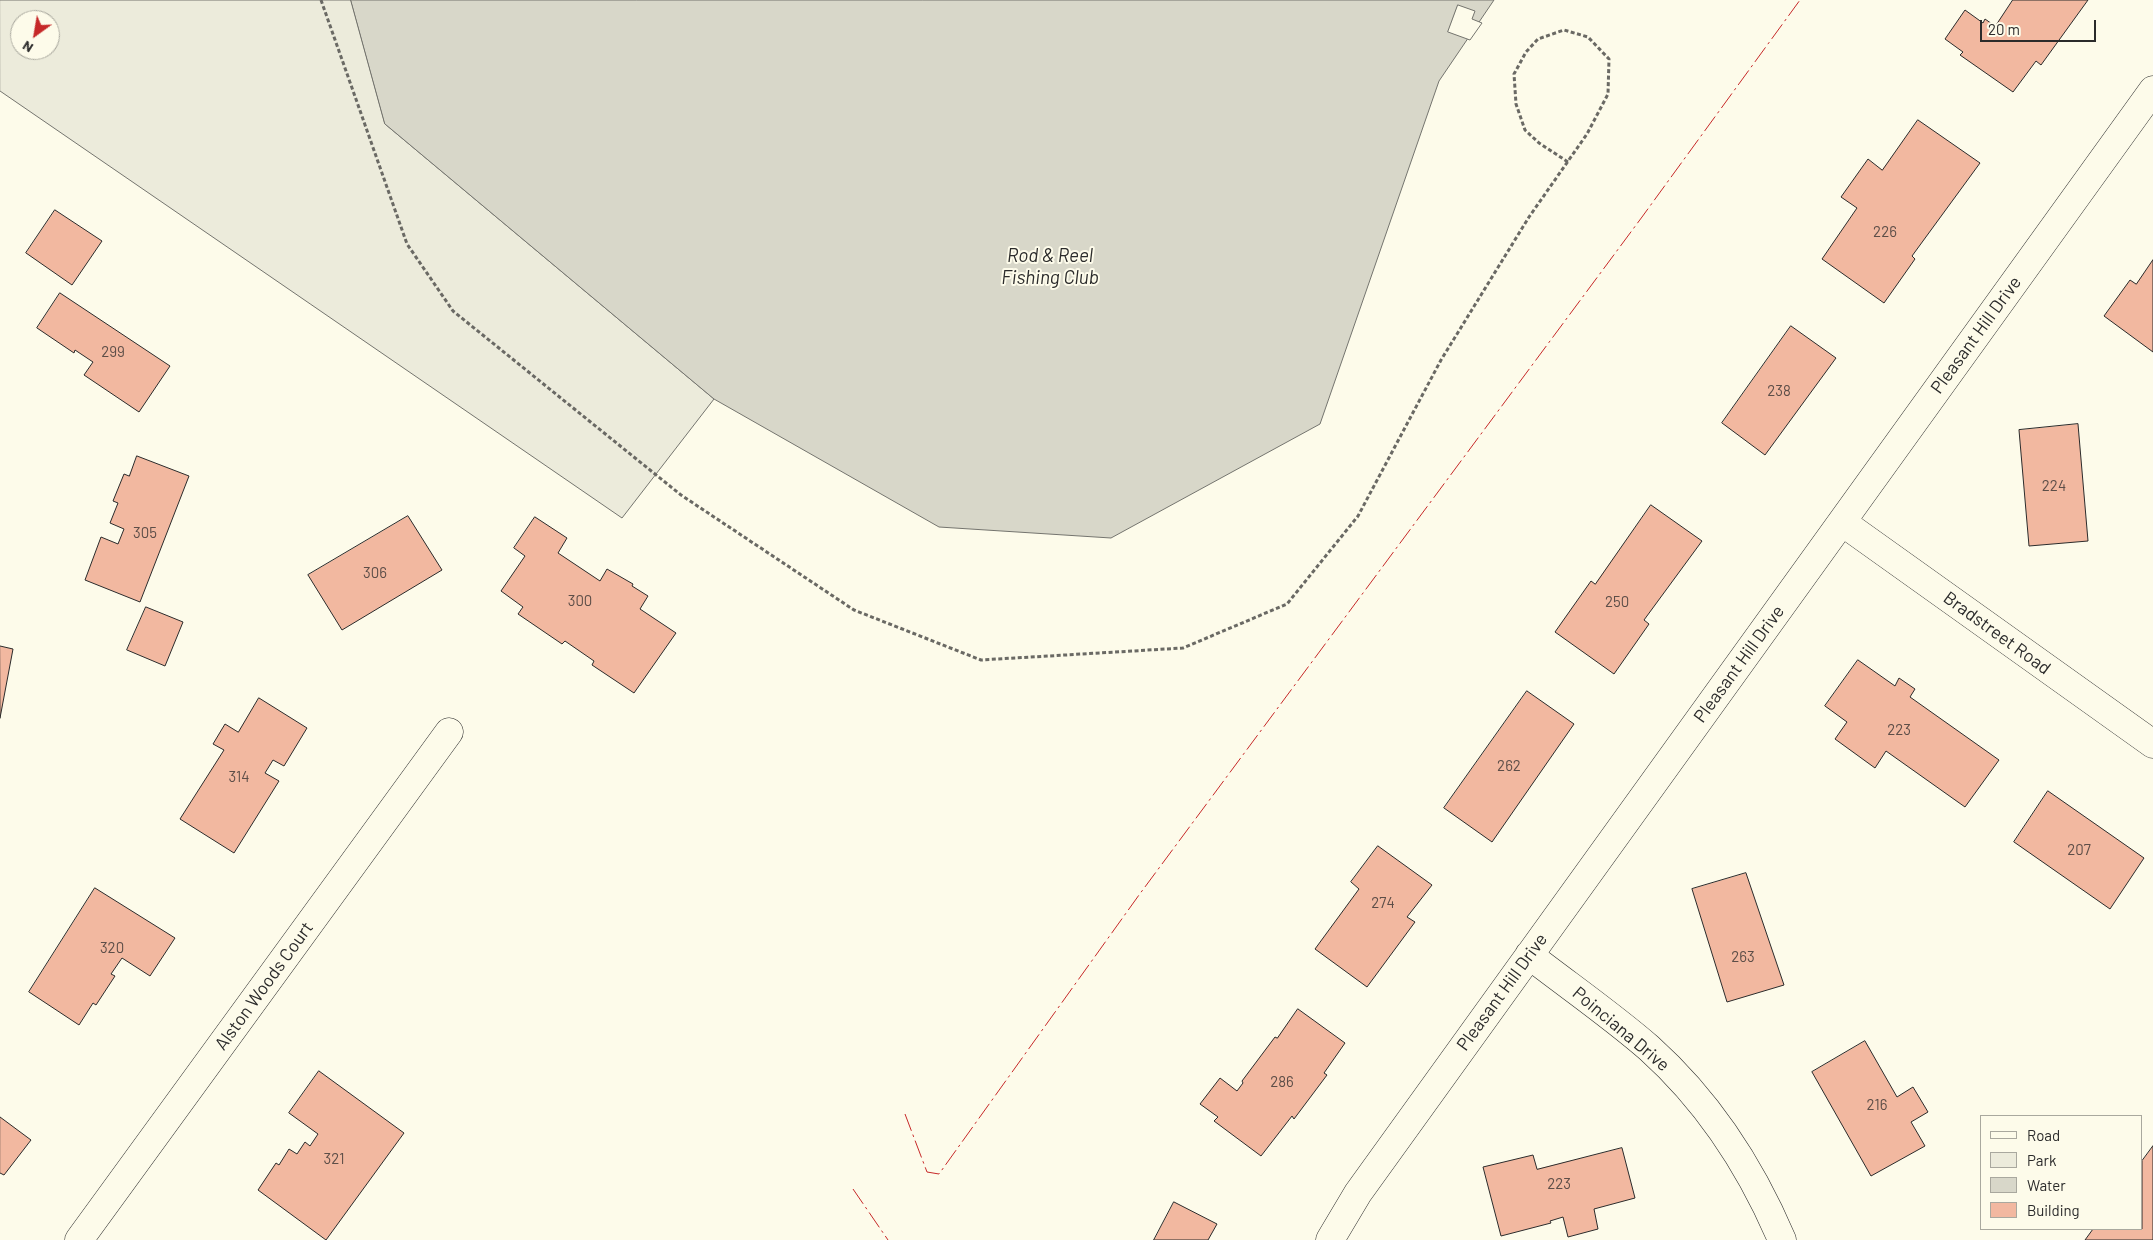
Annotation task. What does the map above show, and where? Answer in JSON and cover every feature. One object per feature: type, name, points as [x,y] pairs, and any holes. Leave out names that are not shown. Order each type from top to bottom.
[{"type":"street","name":"Pleasant Hill Drive","points":[[1330,1240],[1358,1193],[2153,90]]},
{"type":"street","name":"Bradstreet Road","points":[[1842,522],[2153,744]]},
{"type":"street","name":"Alston Woods Court","points":[[79,1240],[448,732]]},
{"type":"street","name":"Poinciana Drive","points":[[1529,955],[1649,1048],[1694,1094],[1733,1144],[1765,1199],[1782,1240]]},
{"type":"path","points":[[322,0],[406,244],[453,311],[681,495],[845,605],[981,660],[1183,648],[1287,604],[1358,516],[1441,360],[1529,217],[1568,162],[1587,134],[1608,94],[1609,59],[1588,37],[1564,30],[1538,39],[1526,52],[1514,74],[1516,104],[1525,130],[1539,143],[1568,162]]},
{"type":"green space","points":[[0,0],[351,0],[385,124],[714,399],[622,518],[0,91]]},
{"type":"water","name":"Rod & Reel Fishing Club","points":[[351,0],[1494,0],[1439,81],[1320,424],[1111,538],[939,527],[714,399],[385,124]]},
{"type":"pier","points":[[1458,5],[1475,11],[1472,19],[1482,23],[1470,40],[1448,32]]},
{"type":"building","points":[[2013,0],[2088,0],[2041,65],[2036,61],[2013,92],[1960,55],[1963,52],[1945,39],[1965,10],[1983,23],[1985,19],[1995,26]]},
{"type":"building","points":[[1918,120],[1980,163],[1912,256],[1915,259],[1884,303],[1822,259],[1857,208],[1841,197],[1868,159],[1882,170]]},
{"type":"building","points":[[55,210],[102,241],[72,285],[26,253]]},
{"type":"building","points":[[2153,260],[2153,352],[2104,316],[2130,280],[2136,284]]},
{"type":"building","points":[[60,293],[170,366],[139,412],[84,375],[93,362],[75,350],[74,353],[37,328]]},
{"type":"building","points":[[1791,326],[1836,358],[1765,455],[1722,423]]},
{"type":"building","points":[[2078,424],[2088,541],[2029,546],[2019,430]]},
{"type":"building","points":[[137,456],[189,476],[140,602],[85,580],[101,537],[118,544],[124,529],[110,523],[118,503],[113,501],[124,474],[129,476]]},
{"type":"building","points":[[1651,505],[1702,541],[1644,620],[1649,624],[1614,674],[1555,632],[1591,581],[1595,584]]},
{"type":"building","points":[[408,516],[442,570],[342,630],[308,575]]},
{"type":"building","points":[[535,517],[567,538],[558,553],[600,581],[607,569],[633,584],[632,586],[648,596],[640,609],[676,633],[634,693],[592,665],[594,661],[565,641],[562,644],[518,614],[523,607],[501,591],[525,556],[514,548]]},
{"type":"building","points":[[146,607],[183,622],[165,666],[127,650]]},
{"type":"building","points":[[0,646],[13,649],[0,718]]},
{"type":"building","points":[[1858,660],[1895,686],[1899,678],[1915,689],[1910,697],[1999,760],[1965,807],[1886,751],[1875,768],[1835,739],[1847,722],[1825,706]]},
{"type":"building","points":[[1527,691],[1574,724],[1492,842],[1444,808]]},
{"type":"building","points":[[259,698],[307,728],[284,766],[273,760],[265,773],[279,781],[234,853],[180,819],[224,750],[213,744],[225,724],[238,732]]},
{"type":"building","points":[[2048,791],[2144,858],[2110,909],[2014,842]]},
{"type":"building","points":[[1378,846],[1432,885],[1407,917],[1415,922],[1367,987],[1315,949],[1359,889],[1351,882]]},
{"type":"building","points":[[1746,873],[1784,985],[1727,1002],[1692,889]]},
{"type":"building","points":[[95,888],[175,938],[150,976],[122,958],[111,974],[115,976],[96,1005],[93,1003],[79,1025],[29,992]]},
{"type":"building","points":[[1298,1009],[1345,1043],[1324,1073],[1327,1075],[1294,1119],[1292,1116],[1261,1156],[1214,1121],[1218,1117],[1200,1104],[1220,1078],[1237,1091],[1243,1083],[1242,1081]]},
{"type":"building","points":[[1865,1041],[1897,1097],[1913,1087],[1928,1112],[1911,1122],[1925,1146],[1871,1176],[1812,1072]]},
{"type":"building","points":[[319,1071],[404,1133],[326,1240],[258,1190],[276,1163],[279,1165],[289,1149],[297,1154],[305,1142],[310,1146],[318,1134],[289,1113]]},
{"type":"building","points":[[0,1117],[31,1140],[4,1175],[0,1173]]},
{"type":"building","points":[[2153,1146],[2153,1240],[2085,1240],[2092,1230],[2143,1230],[2143,1160]]},
{"type":"building","points":[[1622,1148],[1635,1198],[1594,1209],[1598,1229],[1568,1237],[1563,1217],[1550,1221],[1551,1223],[1501,1236],[1483,1167],[1533,1155],[1537,1169]]},
{"type":"building","points":[[1174,1202],[1217,1224],[1208,1240],[1154,1240]]},
{"type":"power","points":[[905,1114],[927,1172],[939,1174],[1139,895],[1642,217],[1800,0]]},
{"type":"power","points":[[853,1189],[888,1240]]}]
